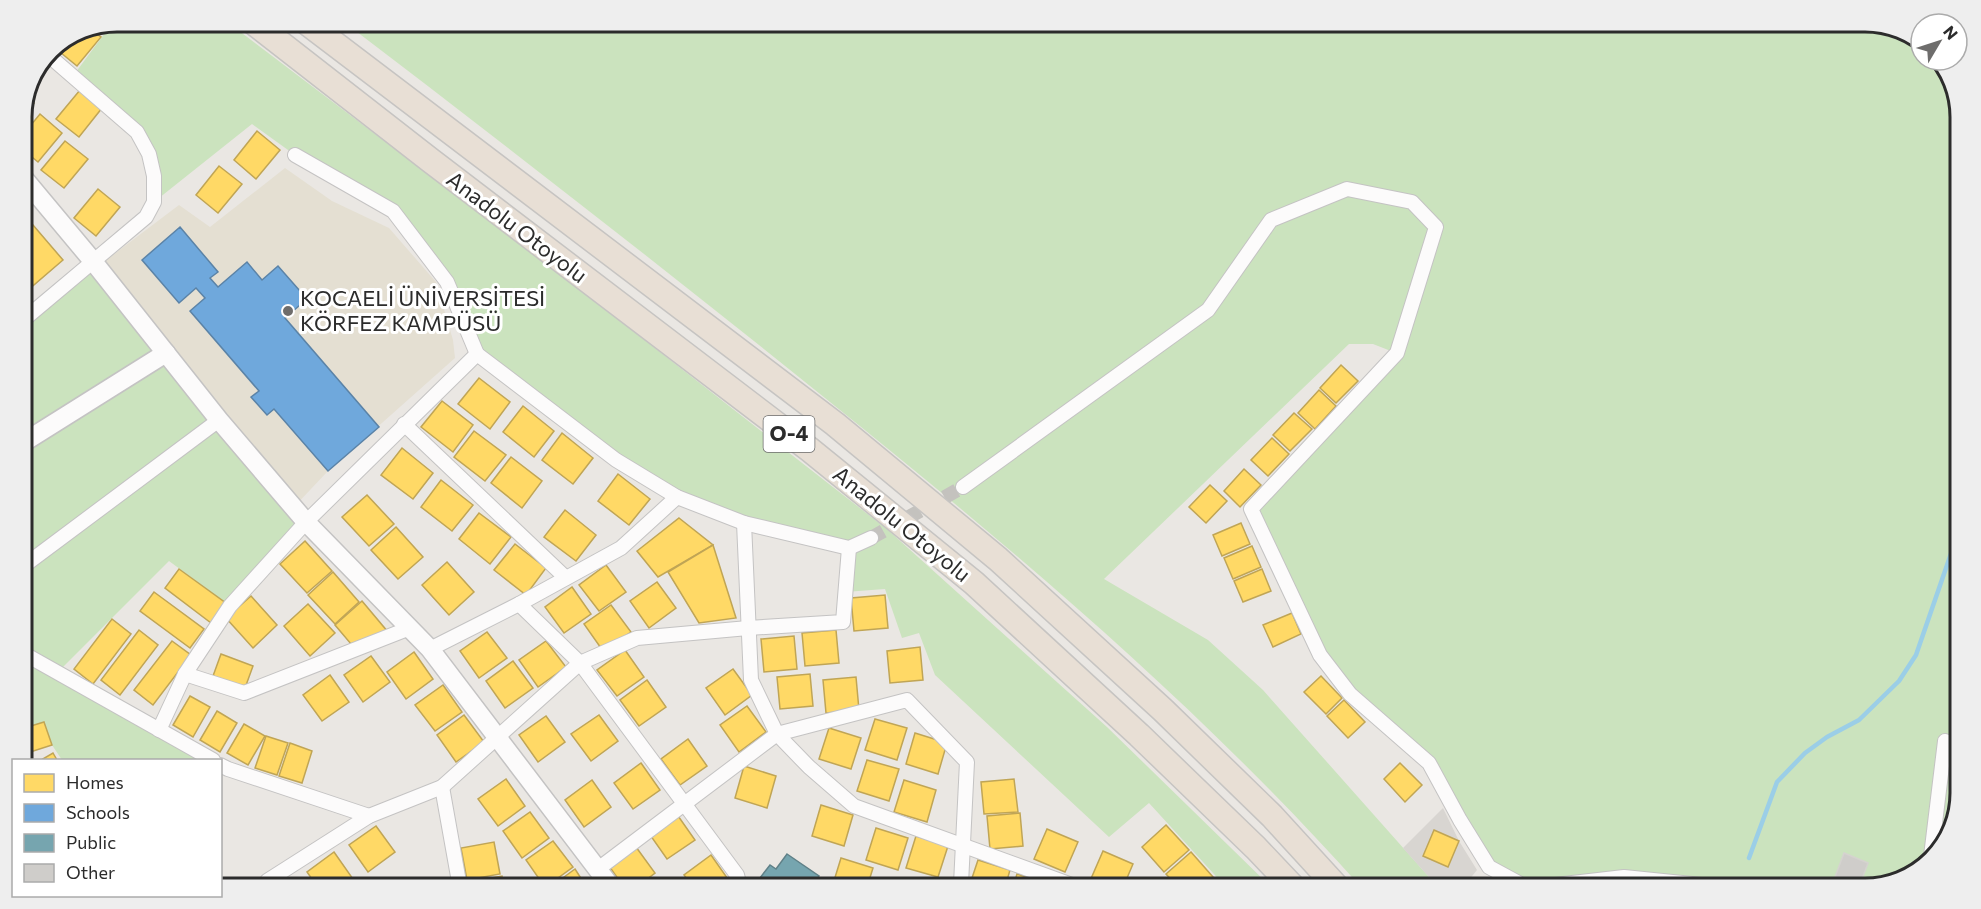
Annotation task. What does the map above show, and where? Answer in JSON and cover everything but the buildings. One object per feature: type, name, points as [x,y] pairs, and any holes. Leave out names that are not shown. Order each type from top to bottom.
[{"type":"highway","name":"Anadolu Otoyolu","points":[[266,32],[809,449],[974,583],[1139,735],[1284,878]]},
{"type":"highway","name":"Anadolu Otoyolu","points":[[319,32],[835,424],[998,559],[1163,710],[1272,816],[1329,878]]},
{"type":"main road","points":[[32,188],[219,420],[306,522],[430,649],[603,876]]},
{"type":"main road","points":[[32,437],[166,353]]},
{"type":"street","points":[[32,312],[146,217],[154,202],[154,176],[149,154],[137,132],[54,60]]},
{"type":"street","points":[[296,154],[393,211],[447,282],[477,354],[616,460],[677,497],[744,523],[849,548],[871,537]]},
{"type":"street","points":[[963,487],[1208,310],[1271,220],[1347,189],[1412,202],[1436,227],[1396,353],[1251,508],[1320,655],[1350,694],[1429,763],[1489,867],[1509,878]]},
{"type":"street","points":[[159,730],[185,674],[230,606],[306,522],[477,354]]},
{"type":"street","points":[[32,560],[219,420]]},
{"type":"street","points":[[404,424],[566,578]]},
{"type":"street","points":[[430,649],[519,604],[621,548],[677,497]]},
{"type":"street","points":[[744,523],[752,680],[777,734],[809,767],[854,806],[1053,878]]},
{"type":"street","points":[[272,878],[369,816],[442,788],[580,663],[637,638],[843,622],[849,548]]},
{"type":"street","points":[[519,604],[580,663],[738,878]]},
{"type":"street","points":[[185,674],[244,693],[411,628]]},
{"type":"street","points":[[32,658],[211,759]]},
{"type":"street","points":[[603,876],[683,803],[777,734],[907,700],[968,762],[961,878]]},
{"type":"street","points":[[1932,844],[1945,741]]},
{"type":"street","points":[[222,766],[369,816]]},
{"type":"street","points":[[442,788],[458,878]]},
{"type":"shaded area","name":"KOCAELİ ÜNİVERSİTESİ KÖRFEZ KAMPÜSÜ","points":[[285,168],[332,201],[389,228],[436,282],[453,340],[455,358],[328,471],[293,508],[97,267],[179,205],[210,227]]},
{"type":"shaded area","points":[[1443,808],[1459,841],[1477,870],[1470,878],[1430,878],[1403,848]],"holes":[[[1434,830],[1459,841],[1448,867],[1423,856]]]},
{"type":"green space","points":[[241,32],[569,281],[888,530],[1107,727],[1262,878],[1218,878],[1149,803],[1109,837],[935,675],[919,633],[902,638],[885,589],[845,592],[849,548],[677,497],[477,354],[447,282],[393,211],[295,155],[252,124],[154,202],[137,132],[73,76],[105,33]]},
{"type":"green space","points":[[357,32],[1865,32],[1881,33],[1897,38],[1909,44],[1909,72],[1937,72],[1945,89],[1949,111],[1950,793],[1943,825],[1929,849],[1921,857],[1902,869],[1876,877],[1516,878],[1489,867],[1429,763],[1350,694],[1320,655],[1251,509],[1396,353],[1373,344],[1349,344],[1104,579],[1208,640],[1263,690],[1430,878],[1353,878],[1236,756],[1105,633],[969,516],[710,306]]},
{"type":"green space","points":[[92,260],[306,522],[230,606],[169,561],[58,672],[211,759],[61,759],[52,745],[44,722],[32,726],[32,312]]},
{"type":"waterway","points":[[1749,858],[1777,782],[1805,753],[1827,737],[1859,720],[1899,681],[1916,655],[1950,557]]},
{"type":"tunnel","points":[[871,538],[963,487]]},
{"type":"place","name":"KOCAELİ ÜNİVERSİTESİ KÖRFEZ KAMPÜSÜ","points":[[288,311]]}]
